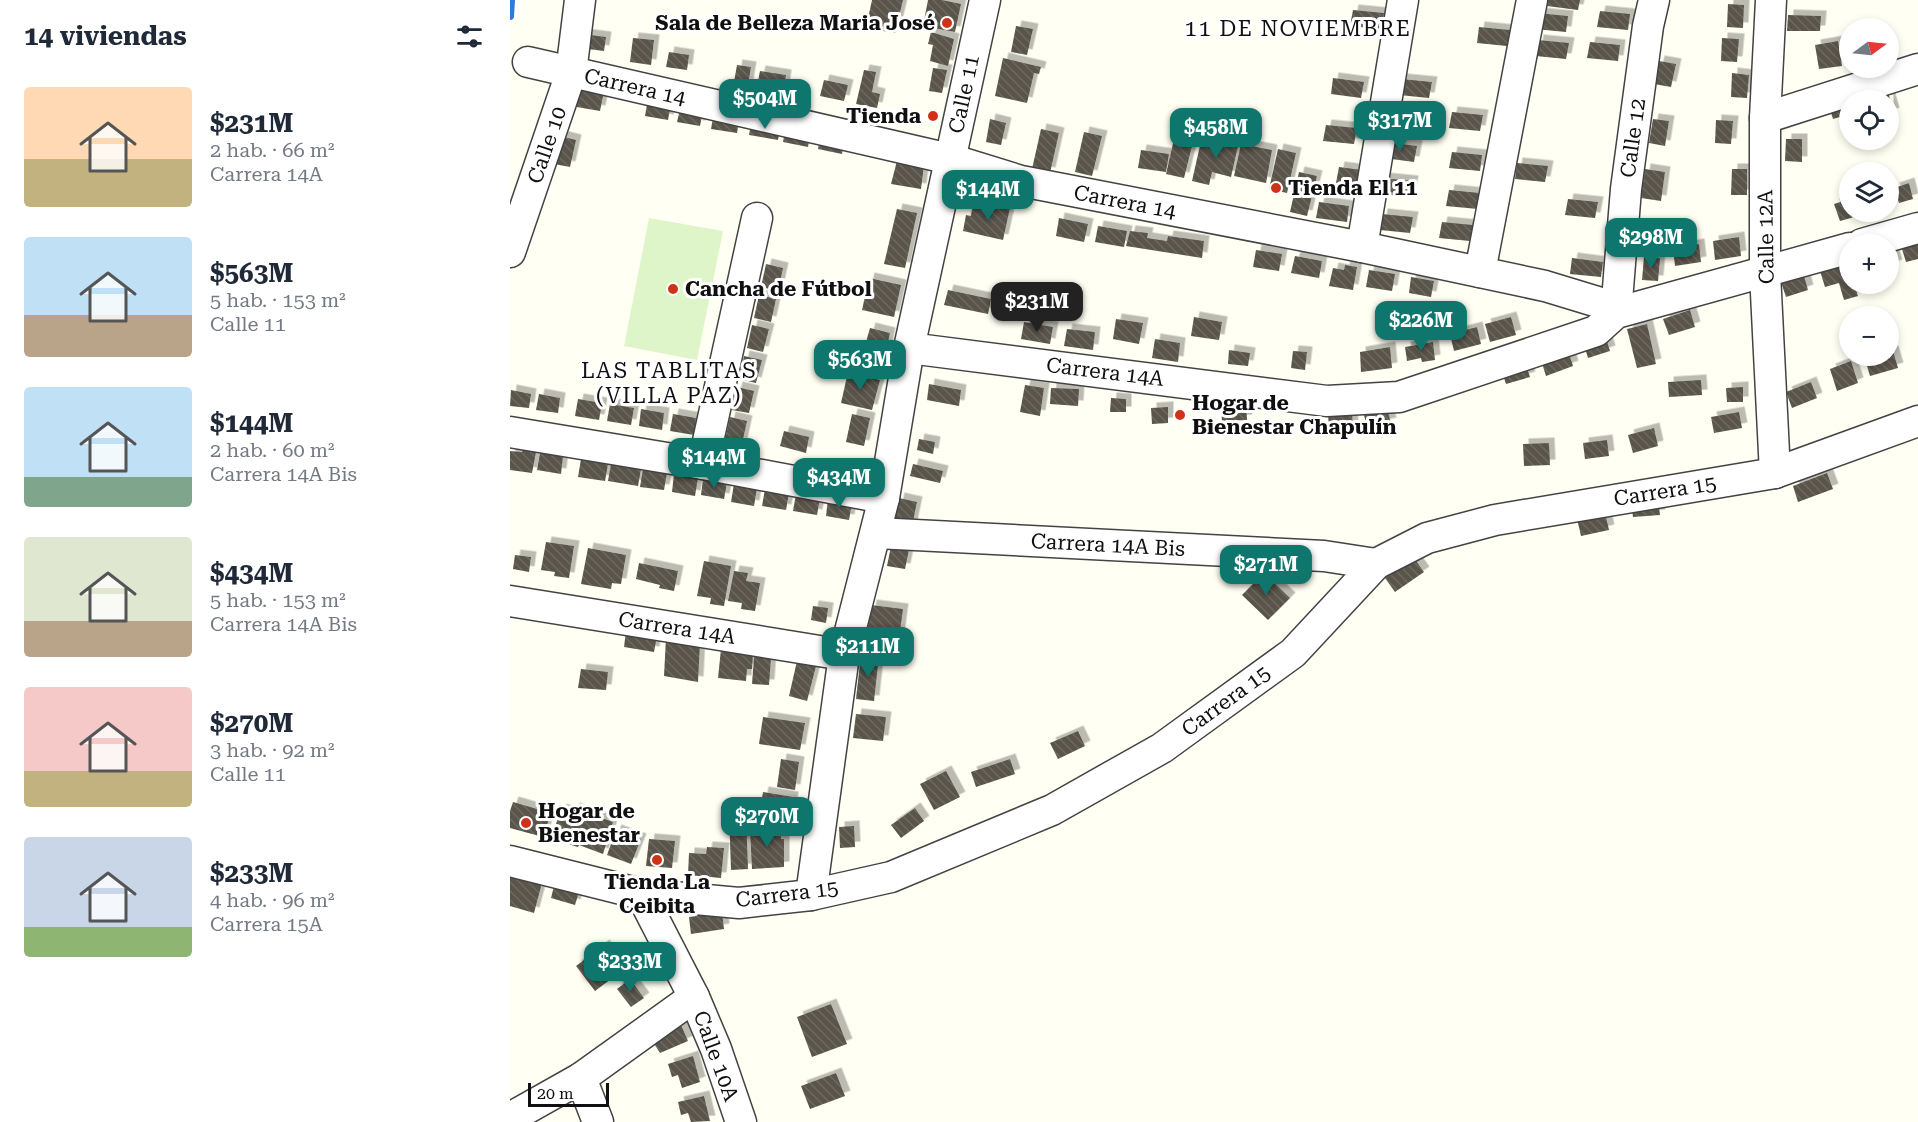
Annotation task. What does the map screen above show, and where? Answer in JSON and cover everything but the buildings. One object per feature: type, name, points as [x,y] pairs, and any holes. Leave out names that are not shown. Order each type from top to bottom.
[{"type":"street","name":"Calle 10","points":[[510,252],[571,73],[580,0]]},
{"type":"street","name":"Calle 11","points":[[811,895],[844,655],[884,498],[909,348],[985,0]]},
{"type":"street","points":[[1362,247],[1403,0]]},
{"type":"street","points":[[1480,272],[1532,0]]},
{"type":"street","name":"Calle 12","points":[[1616,313],[1626,189],[1648,26],[1654,0]]},
{"type":"street","name":"Calle 12A","points":[[1771,0],[1765,118],[1765,273],[1775,473]]},
{"type":"street","name":"Carrera 14","points":[[528,62],[950,159],[1021,182],[1362,247],[1545,286],[1601,303],[1616,313]]},
{"type":"street","points":[[1765,118],[1918,69]]},
{"type":"street","points":[[703,464],[757,218]]},
{"type":"street","points":[[1897,234],[1918,228]]},
{"type":"street","name":"Carrera 14A","points":[[909,348],[1327,401],[1399,397],[1596,331],[1616,313],[1839,251]]},
{"type":"street","name":"Carrera 15","points":[[510,861],[641,894],[739,903],[811,895],[891,877],[1052,810],[1162,748],[1293,653],[1376,564],[1427,538],[1495,519],[1775,473],[1918,421]]},
{"type":"street","points":[[510,432],[703,464],[884,498]]},
{"type":"street","name":"Carrera 14A Bis","points":[[876,533],[1324,556],[1376,564]]},
{"type":"street","name":"Carrera 14A","points":[[510,601],[844,655]]},
{"type":"street","name":"Calle 10A","points":[[641,894],[694,997],[716,1049],[741,1122]]},
{"type":"street","points":[[510,1118],[581,1078],[694,997]]},
{"type":"street","points":[[581,1078],[598,1122]]},
{"type":"green space","name":"Cancha de Fútbol","points":[[649,218],[723,231],[697,360],[624,346]]},
{"type":"waterway","points":[[510,16],[511,0]]},
{"type":"place","name":"Sala de Belleza Maria José","points":[[947,23]]},
{"type":"place","name":"Tienda","points":[[933,116]]},
{"type":"place","name":"Tienda El 11","points":[[1276,188]]},
{"type":"place","name":"Cancha de Fútbol","points":[[673,289]]},
{"type":"place","name":"Hogar de Bienestar Chapulín","points":[[1180,415]]},
{"type":"place","name":"Hogar de Bienestar","points":[[526,823]]},
{"type":"place","name":"Tienda La Ceibita","points":[[657,860]]},
{"type":"district","name":"11 DE NOVIEMBRE","points":[[1298,28]]},
{"type":"district","name":"LAS TABLITAS (VILLA PAZ)","points":[[669,382]]}]
